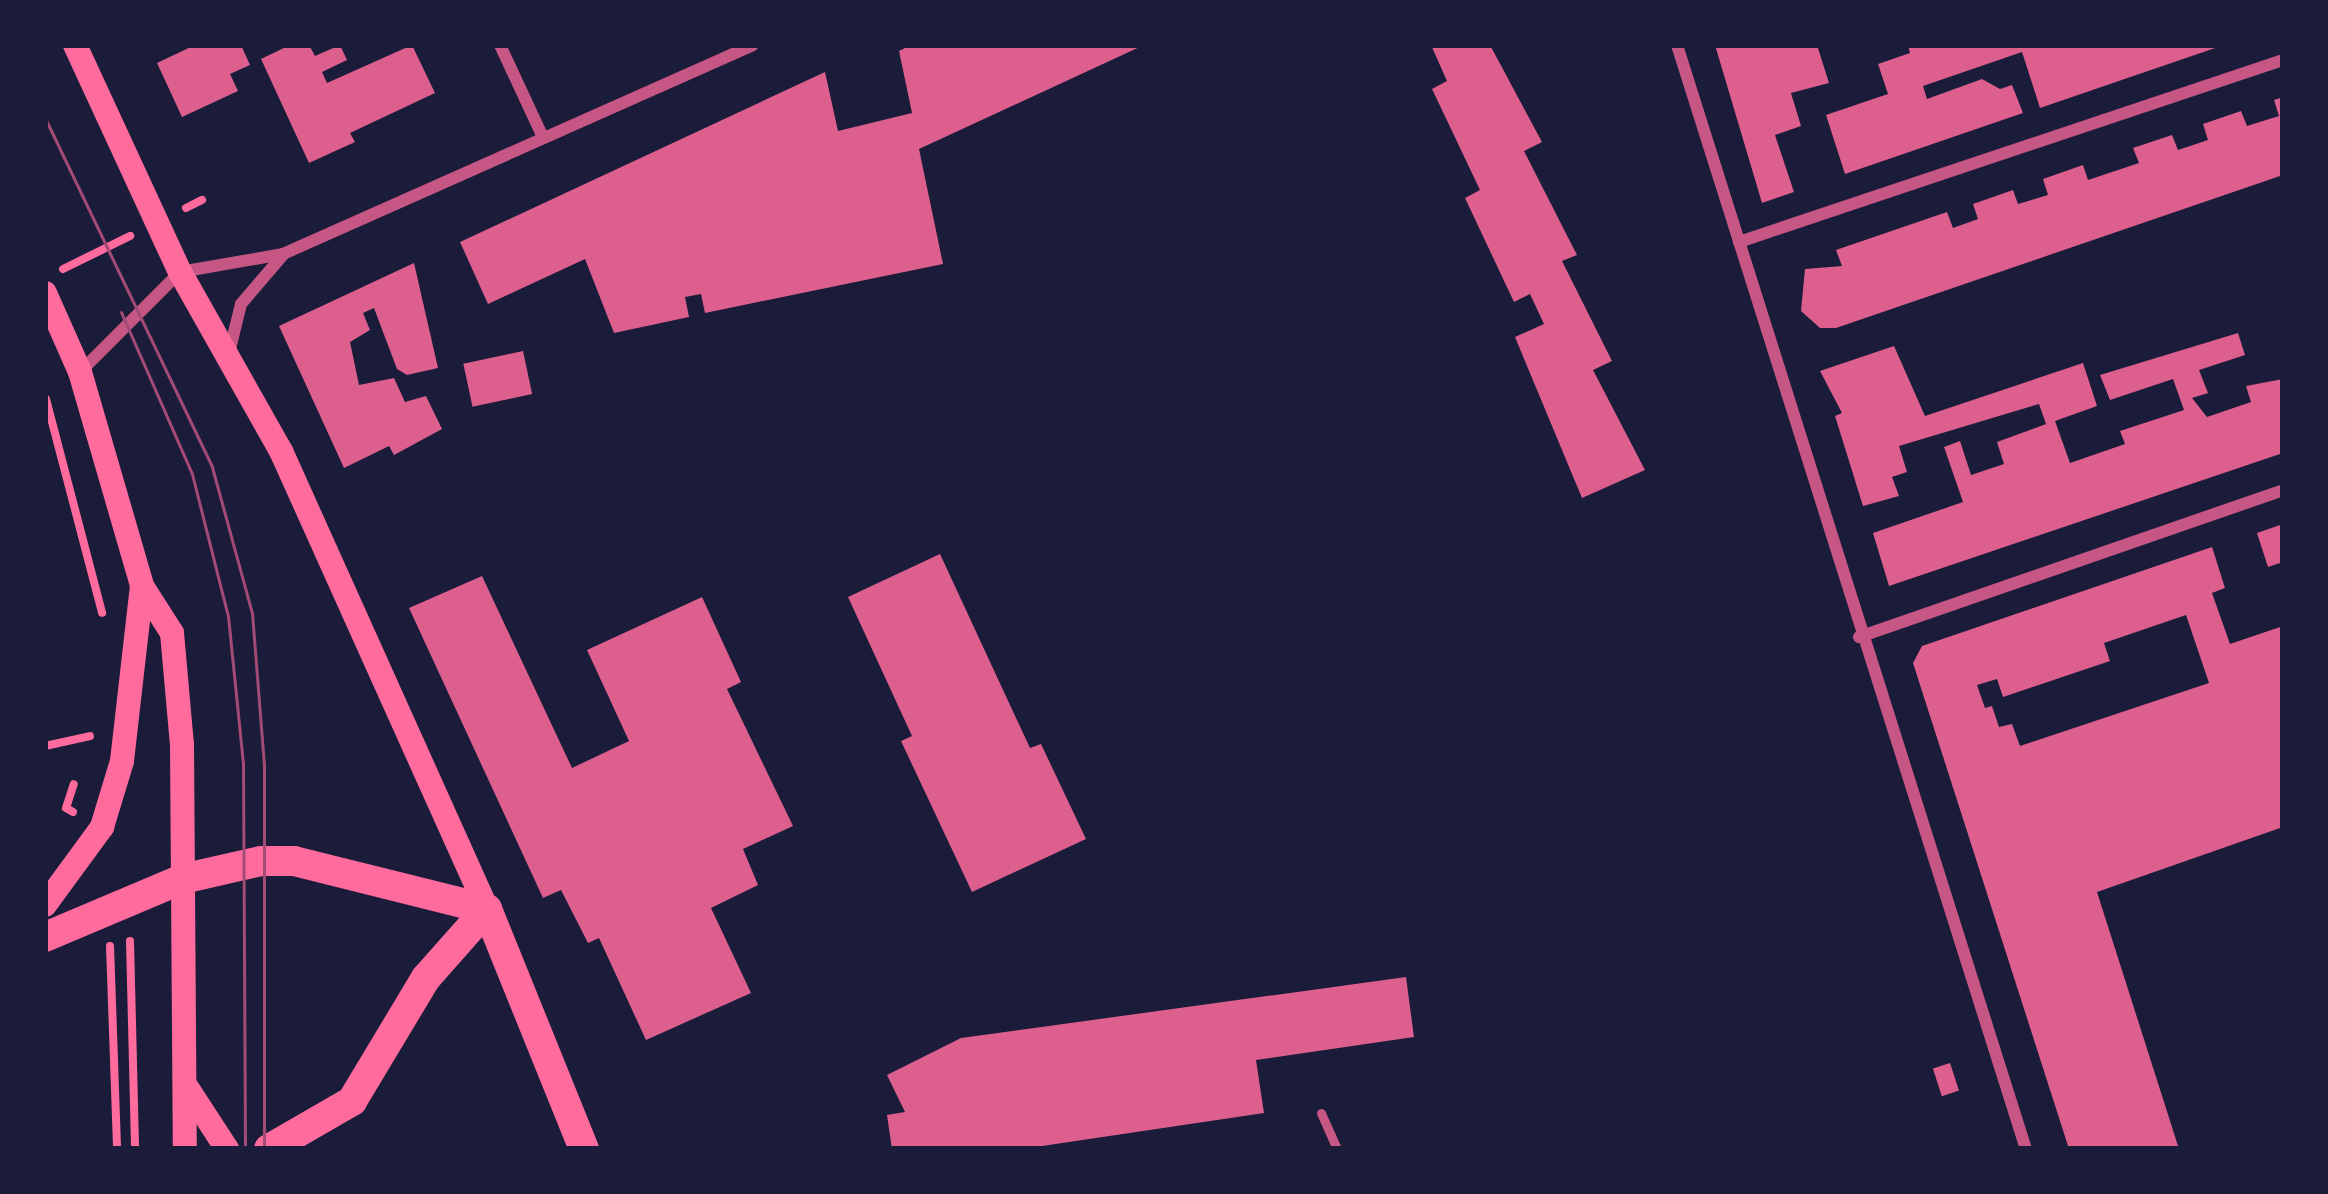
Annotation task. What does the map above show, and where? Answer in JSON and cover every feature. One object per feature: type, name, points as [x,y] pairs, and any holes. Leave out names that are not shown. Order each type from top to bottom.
[{"type":"main road","points":[[75,45],[179,272],[281,452],[487,909],[584,1149]]},
{"type":"main road","points":[[45,293],[80,372],[142,586],[172,633],[187,1087],[184,1149]]},
{"type":"main road","points":[[45,905],[102,827],[136,680],[142,586]]},
{"type":"main road","points":[[45,937],[129,898],[241,863],[294,861],[487,909]]},
{"type":"main road","points":[[269,1149],[308,1134],[352,1101],[426,978],[487,909]]},
{"type":"main road","points":[[187,1087],[227,1149]]},
{"type":"street","points":[[500,45],[542,133]]},
{"type":"street","points":[[80,372],[179,272],[284,254],[542,133],[653,94],[752,45]]},
{"type":"street","points":[[1677,45],[1859,637],[2026,1149]]},
{"type":"street","points":[[1739,242],[2283,60]]},
{"type":"street","points":[[229,361],[241,304],[284,254]]},
{"type":"street","points":[[1859,637],[2283,490]]},
{"type":"lane","points":[[1322,1113],[1337,1149]]},
{"type":"path","points":[[45,399],[85,529],[104,635]]},
{"type":"path","points":[[87,755],[99,713]]},
{"type":"path","points":[[45,746],[95,735]]},
{"type":"path","points":[[78,775],[66,808],[102,827]]},
{"type":"path","points":[[129,898],[135,1149]]},
{"type":"path","points":[[110,941],[117,1149]]},
{"type":"building","points":[[195,45],[241,45],[250,65],[230,74],[238,91],[182,117],[157,63]]},
{"type":"building","points":[[290,45],[309,45],[315,56],[340,45],[347,60],[322,72],[327,83],[412,45],[435,93],[350,133],[355,142],[309,163],[261,59]]},
{"type":"building","points":[[911,45],[1144,45],[919,149],[943,264],[705,313],[701,294],[685,297],[689,317],[614,333],[585,259],[488,304],[460,242],[825,72],[838,131],[912,113],[899,51]]},
{"type":"building","points":[[1431,45],[1490,45],[1542,142],[1524,151],[1577,255],[1562,261],[1612,361],[1593,370],[1645,470],[1582,498],[1515,337],[1544,324],[1530,294],[1514,302],[1465,198],[1480,190],[1432,89],[1447,81]]},
{"type":"building","points":[[1715,45],[1817,45],[1829,83],[1791,93],[1801,126],[1775,135],[1794,192],[1762,203]]},
{"type":"building","points":[[1908,45],[2221,46],[2040,108],[2022,52],[1923,86],[1927,99],[1982,79],[2000,89],[2012,85],[2023,113],[1845,174],[1826,115],[1888,94],[1878,64],[1910,53]]},
{"type":"building","points":[[2283,97],[2283,175],[1836,328],[1820,328],[1801,311],[1805,269],[1842,266],[1836,250],[1947,212],[1953,228],[1978,219],[1973,204],[2013,190],[2018,204],[2048,195],[2043,179],[2083,165],[2088,180],[2139,163],[2133,148],[2172,135],[2178,150],[2208,140],[2203,124],[2241,111],[2247,126],[2279,116],[2274,100]]},
{"type":"building","points":[[414,263],[438,368],[407,375],[397,369],[374,308],[363,313],[370,330],[350,342],[359,385],[394,378],[405,402],[426,396],[442,429],[394,455],[389,446],[344,468],[279,326]]},
{"type":"building","points":[[2238,333],[2245,355],[2199,370],[2208,393],[2192,398],[2207,417],[2251,402],[2246,386],[2283,379],[2283,453],[1889,586],[1873,533],[1963,502],[1944,447],[1960,441],[1971,475],[2004,464],[1997,442],[2046,424],[2039,404],[1899,446],[1907,472],[1892,477],[1899,496],[1863,506],[1835,416],[1842,413],[1820,371],[1894,346],[1925,416],[2083,363],[2097,406],[2055,421],[2070,463],[2125,444],[2120,431],[2184,410],[2173,379],[2110,400],[2100,375]]},
{"type":"building","points":[[523,351],[532,394],[472,407],[463,364]]},
{"type":"building","points":[[2283,524],[2283,562],[2268,567],[2257,533]]},
{"type":"building","points":[[2212,547],[2225,588],[2212,593],[2230,644],[2283,626],[2283,827],[2097,892],[2179,1149],[2069,1149],[1913,663],[1922,646]],"holes":[[[2186,615],[2209,683],[2020,746],[2012,724],[1999,727],[1992,706],[1985,708],[1977,685],[1997,679],[2003,697],[2110,661],[2104,643]]]},
{"type":"building","points":[[940,554],[1030,748],[1041,744],[1086,839],[972,892],[901,741],[912,736],[848,597]]},
{"type":"building","points":[[482,576],[572,768],[629,741],[587,650],[702,597],[741,682],[727,689],[793,826],[743,849],[758,885],[711,908],[751,993],[646,1040],[599,938],[588,943],[561,890],[543,898],[409,608]]},
{"type":"building","points":[[1406,977],[1414,1037],[1256,1060],[1264,1113],[1022,1149],[892,1149],[887,1115],[905,1112],[887,1075],[961,1038]]},
{"type":"building","points":[[1950,1063],[1959,1091],[1942,1096],[1933,1069]]},
{"type":"tram line","points":[[45,118],[212,467],[252,613],[264,767],[264,1149]]},
{"type":"tram line","points":[[121,312],[192,474],[228,616],[243,763],[245,1149]]}]
